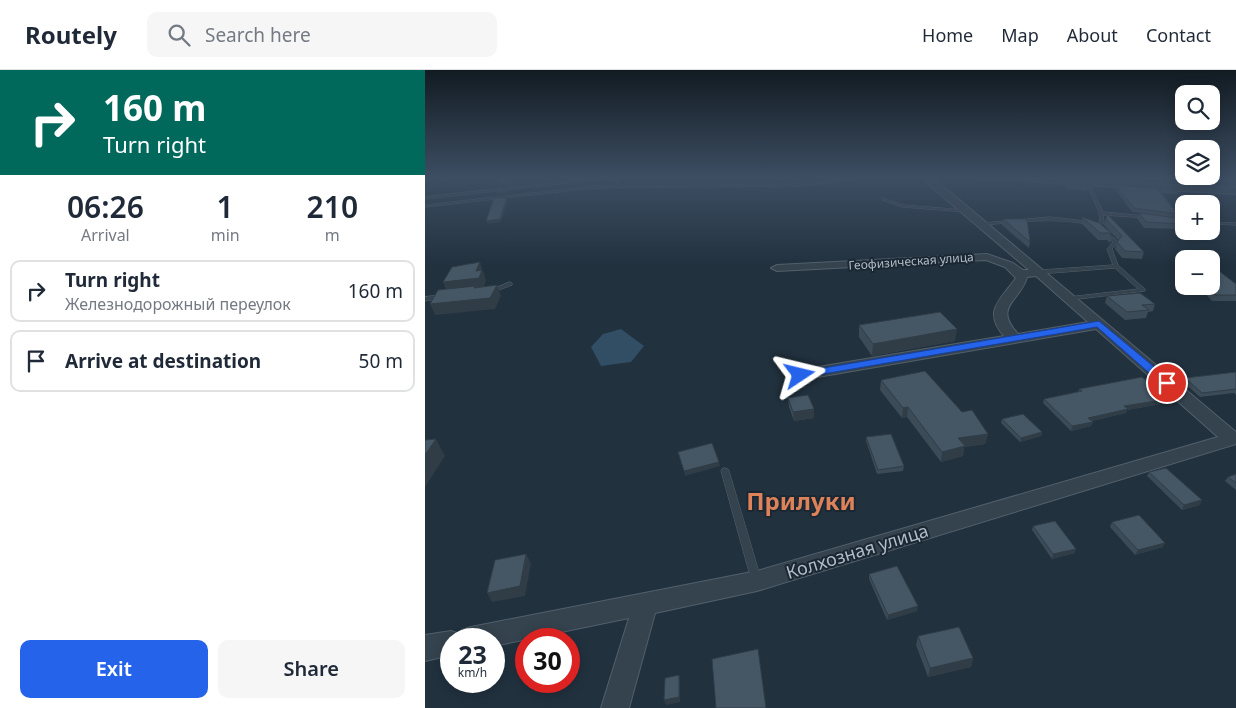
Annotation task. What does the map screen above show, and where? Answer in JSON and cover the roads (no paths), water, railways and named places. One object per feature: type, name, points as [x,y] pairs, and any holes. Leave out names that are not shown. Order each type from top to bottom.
[{"type":"street","points":[[961,207],[984,224],[1233,438]]},
{"type":"street","name":"Геофизическая улица","points":[[777,268],[987,256],[1009,265],[1020,274]]},
{"type":"street","points":[[1014,338],[1005,329],[999,316],[1000,305],[1017,286],[1022,278],[1020,274],[1040,272]]},
{"type":"street","points":[[800,375],[1099,324]]},
{"type":"street","name":"Колхозная улица","points":[[505,632],[757,581],[1233,438]]},
{"type":"street","points":[[615,708],[645,605]]},
{"type":"street","points":[[425,648],[440,645]]},
{"type":"lane","points":[[912,207],[966,211]]},
{"type":"lane","points":[[1098,207],[1102,223],[1098,226]]},
{"type":"lane","points":[[1101,213],[1155,218]]},
{"type":"lane","points":[[984,224],[1032,218],[1074,219],[1098,226],[1116,242],[1109,249],[1116,266],[1143,290],[1070,298]]},
{"type":"lane","points":[[1220,223],[1236,224]]},
{"type":"lane","points":[[1040,272],[1116,266]]},
{"type":"lane","points":[[480,293],[489,292],[510,284]]},
{"type":"lane","points":[[425,299],[453,296]]},
{"type":"lane","points":[[725,471],[757,581]]},
{"type":"water","points":[[621,329],[644,346],[631,362],[601,366],[591,347],[603,334]]},
{"type":"district","name":"Прилуки","points":[[801,500]]}]
